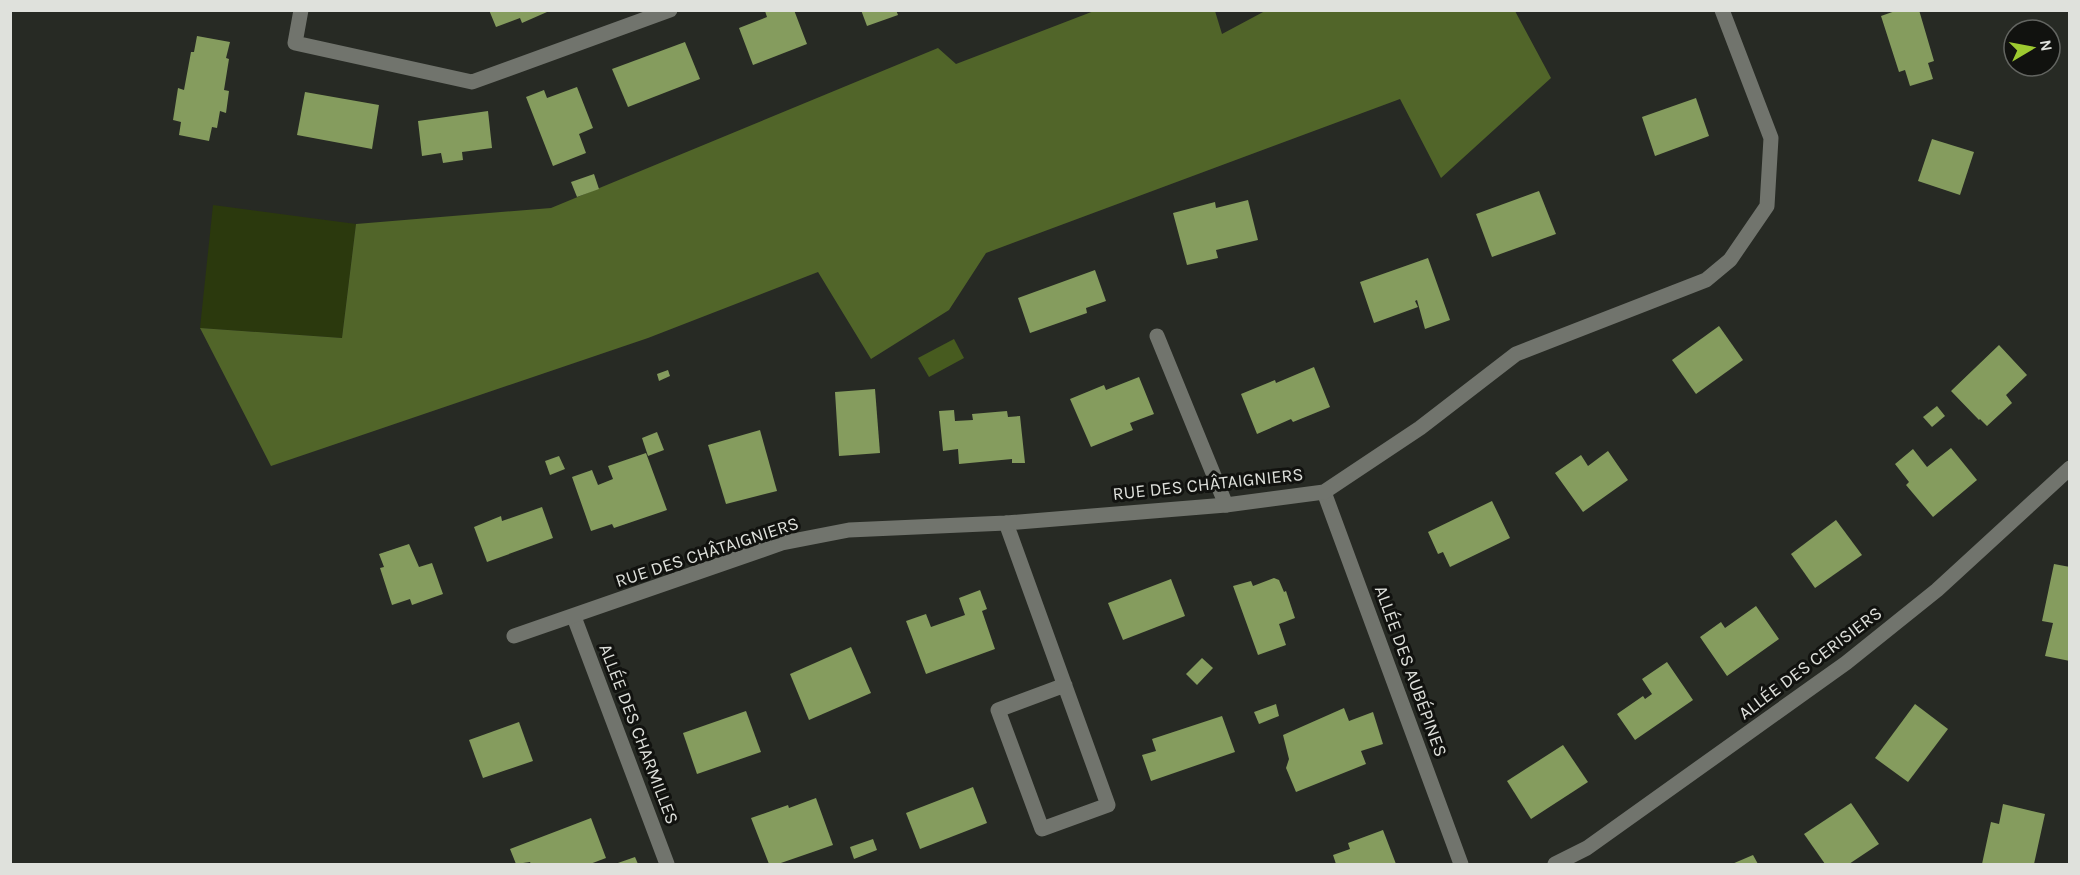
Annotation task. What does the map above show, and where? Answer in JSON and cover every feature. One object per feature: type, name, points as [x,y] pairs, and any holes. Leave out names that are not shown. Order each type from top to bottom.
[{"type":"street","points":[[300,10],[294,43],[472,82],[670,10]]},
{"type":"street","name":"RUE DES CHÂTAIGNIERS","points":[[514,636],[782,543],[849,530],[1006,523],[1226,505],[1324,492],[1420,428],[1516,354],[1706,280],[1730,260],[1767,206],[1771,138],[1722,10]]},
{"type":"street","points":[[1157,336],[1226,505]]},
{"type":"street","name":"ALLÉE DES CERISIERS","points":[[1555,864],[1587,848],[1846,663],[1937,590],[2070,468]]},
{"type":"street","name":"ALLÉE DES AUBÉPINES","points":[[1324,492],[1461,864]]},
{"type":"street","points":[[1006,523],[1065,685],[1108,805],[1042,829],[998,710],[1065,685]]},
{"type":"street","name":"ALLÉE DES CHARMILLES","points":[[574,617],[667,864]]},
{"type":"shaded area","points":[[1094,11],[1215,11],[1222,34],[1265,11],[1515,11],[1551,78],[1441,178],[1400,99],[986,253],[949,310],[871,359],[818,272],[648,338],[271,466],[200,328],[342,338],[356,224],[551,208],[938,48],[956,64]]},
{"type":"shaded area","points":[[213,205],[356,224],[342,338],[200,328]]},
{"type":"shaded area","points":[[954,339],[964,358],[929,377],[918,358]]},
{"type":"building","points":[[489,10],[547,10],[547,12],[522,23],[520,18],[496,27]]},
{"type":"building","points":[[794,10],[807,44],[753,65],[739,28],[767,17],[765,11]]},
{"type":"building","points":[[861,10],[896,10],[898,15],[867,26]]},
{"type":"building","points":[[1898,10],[1919,10],[1934,61],[1928,63],[1933,79],[1910,86],[1905,70],[1899,72],[1881,16]]},
{"type":"building","points":[[197,36],[230,42],[226,58],[229,59],[224,90],[229,91],[226,113],[220,111],[217,128],[212,127],[209,141],[179,135],[181,122],[173,120],[178,88],[184,90],[191,52],[194,52]]},
{"type":"building","points":[[685,42],[700,79],[628,107],[612,69]]},
{"type":"building","points":[[577,87],[593,128],[579,134],[586,153],[553,166],[526,97],[544,90],[547,98]]},
{"type":"building","points":[[305,92],[379,105],[372,149],[297,135]]},
{"type":"building","points":[[1696,98],[1709,136],[1655,156],[1642,117]]},
{"type":"building","points":[[488,111],[492,148],[462,152],[463,160],[443,163],[441,153],[422,156],[418,121]]},
{"type":"building","points":[[1932,139],[1974,152],[1960,195],[1918,181]]},
{"type":"building","points":[[594,174],[599,189],[577,197],[571,182]]},
{"type":"building","points":[[1539,191],[1556,234],[1492,257],[1476,214]]},
{"type":"building","points":[[1248,200],[1258,240],[1216,250],[1218,258],[1187,265],[1173,213],[1215,202],[1216,208]]},
{"type":"building","points":[[1428,258],[1450,320],[1425,329],[1417,300],[1415,301],[1418,307],[1374,323],[1360,282]]},
{"type":"building","points":[[1095,270],[1106,301],[1086,308],[1087,313],[1030,333],[1018,298]]},
{"type":"building","points":[[1719,326],[1743,360],[1696,394],[1672,360]]},
{"type":"building","points":[[1999,345],[2027,375],[2006,395],[2012,403],[1987,426],[1951,391]]},
{"type":"building","points":[[1314,367],[1330,407],[1293,422],[1291,419],[1257,434],[1241,394],[1275,380],[1276,383]]},
{"type":"building","points":[[668,370],[670,376],[659,381],[657,374]]},
{"type":"building","points":[[1139,377],[1154,414],[1130,423],[1133,430],[1091,447],[1070,399],[1104,385],[1106,390]]},
{"type":"building","points":[[875,389],[880,453],[839,456],[835,392]]},
{"type":"building","points":[[1937,406],[1945,416],[1932,427],[1923,417]]},
{"type":"building","points":[[954,410],[955,421],[973,420],[972,414],[1007,411],[1008,417],[1020,416],[1025,463],[1012,463],[1012,459],[959,464],[958,449],[943,451],[939,411]]},
{"type":"building","points":[[760,430],[777,491],[726,504],[708,445]]},
{"type":"building","points":[[657,432],[664,450],[648,456],[642,438]]},
{"type":"building","points":[[1951,448],[1977,480],[1933,517],[1906,485],[1909,482],[1895,464],[1913,449],[1927,467]]},
{"type":"building","points":[[1608,451],[1628,480],[1583,512],[1555,473],[1581,455],[1588,466]]},
{"type":"building","points":[[646,453],[667,510],[614,528],[612,524],[591,531],[572,477],[592,470],[598,485],[613,479],[608,466]]},
{"type":"building","points":[[559,456],[565,469],[550,475],[545,461]]},
{"type":"building","points":[[1492,501],[1510,538],[1450,567],[1443,552],[1438,554],[1428,532]]},
{"type":"building","points":[[542,507],[553,538],[487,562],[474,527],[501,516],[502,521]]},
{"type":"building","points":[[1836,520],[1862,555],[1815,588],[1791,554]]},
{"type":"building","points":[[409,544],[419,567],[432,563],[443,594],[412,605],[410,599],[392,605],[380,568],[384,567],[379,554]]},
{"type":"building","points":[[2054,564],[2070,567],[2070,661],[2045,656],[2053,623],[2042,621]]},
{"type":"building","points":[[1274,578],[1279,580],[1284,592],[1286,591],[1295,618],[1279,624],[1286,645],[1258,655],[1233,586],[1251,581],[1253,586]]},
{"type":"building","points":[[1171,579],[1185,616],[1123,640],[1108,603]]},
{"type":"building","points":[[980,590],[987,609],[982,611],[995,649],[926,674],[906,621],[926,614],[931,627],[965,615],[959,598]]},
{"type":"building","points":[[1756,606],[1779,639],[1727,676],[1700,637],[1721,622],[1725,628]]},
{"type":"building","points":[[851,647],[871,693],[809,720],[790,674]]},
{"type":"building","points":[[1202,658],[1213,668],[1197,685],[1186,674]]},
{"type":"building","points":[[1667,662],[1693,700],[1635,740],[1617,714],[1643,696],[1645,699],[1652,694],[1642,679]]},
{"type":"building","points":[[1276,704],[1279,716],[1259,724],[1254,712]]},
{"type":"building","points":[[1915,704],[1948,729],[1908,782],[1875,758]]},
{"type":"building","points":[[1344,708],[1349,721],[1373,712],[1383,744],[1361,751],[1366,764],[1296,792],[1286,768],[1289,759],[1283,735]]},
{"type":"building","points":[[746,711],[761,752],[697,774],[683,733]]},
{"type":"building","points":[[1222,716],[1235,752],[1151,781],[1142,755],[1156,751],[1152,739]]},
{"type":"building","points":[[519,722],[533,761],[483,778],[469,740]]},
{"type":"building","points":[[1563,745],[1588,782],[1531,819],[1507,781]]},
{"type":"building","points":[[973,787],[987,823],[920,849],[906,813]]},
{"type":"building","points":[[816,798],[833,845],[778,864],[769,864],[751,818]]},
{"type":"building","points":[[1851,803],[1879,844],[1849,864],[1825,864],[1804,834]]},
{"type":"building","points":[[2003,804],[2045,814],[2034,864],[1982,864],[1991,822],[1999,824]]},
{"type":"building","points":[[591,818],[606,858],[590,864],[531,864],[530,862],[516,864],[510,849]]},
{"type":"building","points":[[1383,830],[1396,864],[1336,864],[1333,855],[1350,849],[1348,843]]},
{"type":"building","points":[[873,839],[877,850],[854,859],[850,847]]},
{"type":"building","points":[[1753,855],[1758,864],[1732,864]]},
{"type":"building","points":[[635,857],[638,864],[615,864]]}]
